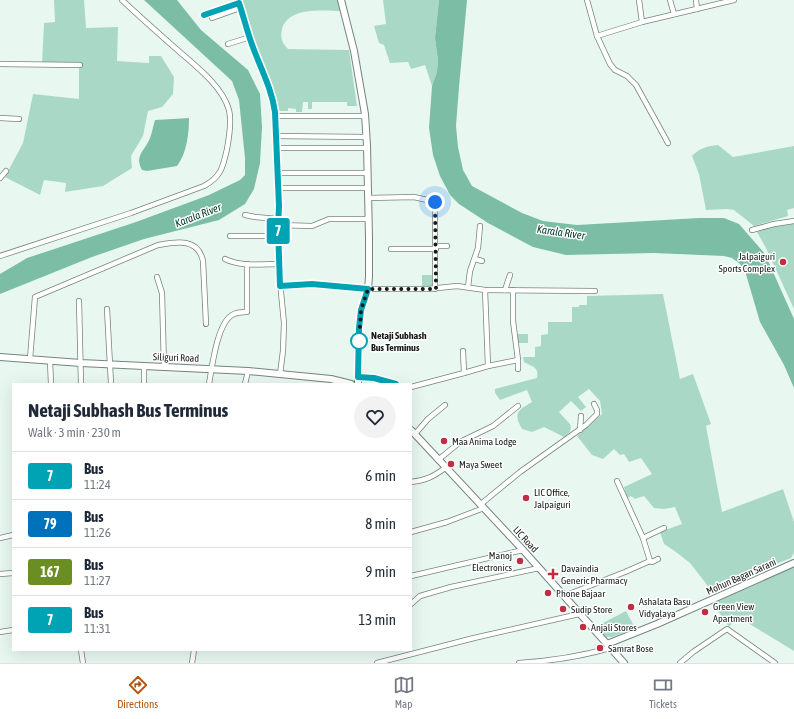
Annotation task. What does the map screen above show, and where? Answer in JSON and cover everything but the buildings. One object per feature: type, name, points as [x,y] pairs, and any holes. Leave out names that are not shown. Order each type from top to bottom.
[{"type":"main road","points":[[341,0],[354,51],[365,116],[367,148],[368,289],[361,310],[359,328],[358,383]]},
{"type":"main road","name":"Siliguri Road","points":[[0,357],[111,365],[212,368],[314,377],[347,383]]},
{"type":"main road","name":"LIC Road","points":[[413,432],[523,550],[624,663]]},
{"type":"main road","name":"Mohun Bagan Sarani","points":[[608,646],[794,563]]},
{"type":"street","points":[[0,256],[131,213],[204,186],[214,180],[222,170],[228,145],[230,116],[226,102],[221,93],[192,63],[122,0]]},
{"type":"street","points":[[587,0],[597,36],[610,64],[615,70],[627,76],[640,90],[668,144]]},
{"type":"street","points":[[639,0],[642,22]]},
{"type":"street","points":[[670,0],[674,14]]},
{"type":"street","points":[[696,0],[698,9]]},
{"type":"street","points":[[597,36],[642,22],[734,0]]},
{"type":"street","points":[[204,15],[239,3]]},
{"type":"street","points":[[212,18],[239,3]]},
{"type":"street","points":[[239,3],[253,50],[268,83],[273,100],[275,116],[279,264],[284,323],[280,374]]},
{"type":"street","points":[[228,44],[250,37]]},
{"type":"street","points":[[0,64],[80,65]]},
{"type":"street","points":[[275,116],[365,116]]},
{"type":"street","points":[[0,118],[19,119]]},
{"type":"street","points":[[275,136],[366,137]]},
{"type":"street","points":[[276,148],[367,148]]},
{"type":"street","points":[[0,178],[6,171]]},
{"type":"street","points":[[277,173],[367,173]]},
{"type":"street","points":[[278,188],[367,188]]},
{"type":"street","points":[[368,198],[414,196],[435,202],[436,289]]},
{"type":"street","points":[[245,215],[278,219]]},
{"type":"street","points":[[278,225],[312,226],[329,219],[368,219]]},
{"type":"street","points":[[752,230],[774,224],[794,221]]},
{"type":"street","points":[[468,287],[470,271],[478,248],[480,226]]},
{"type":"street","points":[[230,236],[278,236]]},
{"type":"street","points":[[30,359],[35,297],[158,245],[186,243],[194,246],[199,251],[203,261],[206,324]]},
{"type":"street","points":[[391,250],[447,246]]},
{"type":"street","points":[[225,259],[236,263],[279,264]]},
{"type":"street","points":[[475,259],[482,262]]},
{"type":"street","points":[[210,383],[216,346],[225,323],[233,314],[247,312],[247,264]]},
{"type":"street","points":[[505,290],[510,275]]},
{"type":"street","points":[[158,277],[162,293],[164,367]]},
{"type":"street","points":[[280,286],[312,284],[368,289],[436,289],[457,286],[485,290],[595,291]]},
{"type":"street","points":[[485,290],[488,366]]},
{"type":"street","points":[[513,290],[513,321],[518,369]]},
{"type":"street","points":[[80,301],[81,383]]},
{"type":"street","points":[[107,309],[111,383]]},
{"type":"street","points":[[463,351],[464,373]]},
{"type":"street","points":[[412,387],[488,366],[518,360]]},
{"type":"street","points":[[50,361],[51,383]]},
{"type":"street","points":[[144,366],[144,383]]},
{"type":"street","points":[[245,383],[248,371]]},
{"type":"street","points":[[312,383],[314,377]]},
{"type":"street","points":[[358,377],[374,378],[392,383]]},
{"type":"street","points":[[412,532],[447,522],[482,506],[520,472],[580,430],[598,414],[594,404]]},
{"type":"street","points":[[413,432],[445,405]]},
{"type":"street","points":[[438,460],[460,442],[493,426],[518,406]]},
{"type":"street","points":[[580,430],[581,416]]},
{"type":"street","points":[[412,482],[434,477],[446,468]]},
{"type":"street","points":[[617,481],[643,538],[650,561]]},
{"type":"street","points":[[643,538],[664,528]]},
{"type":"street","points":[[0,538],[12,535]]},
{"type":"street","points":[[412,576],[523,550]]},
{"type":"street","points":[[564,596],[658,559]]},
{"type":"street","points":[[412,603],[420,596],[451,587],[539,568]]},
{"type":"street","points":[[0,574],[12,573]]},
{"type":"street","points":[[377,663],[474,638],[579,614]]},
{"type":"street","points":[[680,663],[693,652],[727,629],[775,663]]},
{"type":"street","points":[[0,632],[12,630]]},
{"type":"street","points":[[519,663],[583,656],[608,646]]},
{"type":"street","points":[[82,651],[83,663]]},
{"type":"street","points":[[192,663],[194,651]]},
{"type":"shaded area","points":[[54,0],[84,0],[86,28],[118,27],[117,61],[149,63],[149,56],[161,56],[174,77],[173,94],[162,107],[148,111],[143,136],[131,156],[132,168],[103,186],[65,192],[66,183],[44,180],[40,195],[5,177],[23,143],[33,94],[79,99],[79,66],[42,64],[44,23],[55,22]]},
{"type":"shaded area","points":[[242,0],[337,0],[342,11],[308,11],[292,16],[282,29],[281,38],[288,49],[349,50],[357,106],[347,106],[347,102],[312,102],[312,109],[308,109],[308,102],[303,102],[302,112],[296,112],[296,109],[288,108],[288,111],[277,111],[268,77],[254,48]]},
{"type":"shaded area","points":[[383,0],[439,0],[435,38],[438,61],[437,72],[432,86],[425,65],[411,69],[408,62],[390,63],[384,45],[379,43],[374,26],[386,24]]},
{"type":"shaded area","points":[[718,145],[733,157],[794,146],[794,208],[787,210],[788,216],[754,226],[734,210],[706,210],[699,174],[692,156],[704,148]]},
{"type":"shaded area","name":"Jalpaiguri Sports Complex","points":[[794,222],[794,309],[766,248],[756,230]]},
{"type":"shaded area","points":[[422,275],[434,275],[434,286],[422,288]]},
{"type":"shaded area","points":[[663,294],[680,379],[693,374],[711,424],[706,426],[722,512],[783,489],[794,522],[794,553],[791,558],[711,590],[690,563],[664,544],[660,532],[682,524],[675,507],[664,509],[654,508],[644,496],[635,499],[631,496],[627,498],[624,487],[652,474],[641,458],[629,462],[624,454],[620,455],[614,449],[603,459],[592,455],[577,436],[602,414],[600,401],[589,389],[578,397],[586,407],[581,411],[571,401],[559,412],[570,424],[571,428],[570,432],[564,437],[544,427],[532,432],[522,429],[517,416],[520,410],[532,402],[527,390],[500,400],[495,393],[495,389],[537,378],[536,369],[524,362],[523,357],[535,357],[535,347],[541,346],[541,335],[548,334],[548,322],[572,322],[572,307],[587,305],[587,296]]},
{"type":"shaded area","points":[[518,334],[528,334],[528,343],[518,343]]},
{"type":"shaded area","points":[[794,565],[794,651],[738,617],[729,627],[712,602]]},
{"type":"shaded area","points":[[626,611],[635,628],[612,637],[606,637],[597,626]]},
{"type":"water","name":"Karala River","points":[[144,0],[177,0],[201,30],[248,70],[260,94],[262,127],[260,163],[254,189],[245,204],[219,220],[144,239],[92,257],[0,294],[0,274],[27,258],[136,222],[209,195],[240,180],[245,175],[245,158],[239,100],[232,81]]},
{"type":"water","name":"Karala River","points":[[439,0],[467,0],[456,126],[458,147],[463,170],[472,186],[522,213],[543,221],[577,225],[724,218],[739,224],[765,254],[794,319],[794,388],[784,365],[760,322],[745,271],[739,263],[732,258],[724,256],[654,253],[566,255],[533,247],[488,223],[459,204],[450,195],[440,176],[433,155],[429,128],[432,86],[437,72],[438,61],[435,38]]},
{"type":"water","points":[[189,118],[188,136],[185,149],[177,166],[147,171],[142,170],[139,160],[141,153],[150,138],[155,120]]},
{"type":"bus line","name":"7","points":[[204,15],[239,3],[253,50],[268,83],[273,100],[275,112],[279,206],[278,227],[280,286],[317,284],[368,289],[361,310],[358,377],[374,378],[392,383]]},
{"type":"place","name":"Jalpaiguri Sports Complex","points":[[783,262]]},
{"type":"place","name":"Netaji Subhash Bus Terminus","points":[[359,341]]},
{"type":"place","name":"Maa Anima Lodge","points":[[444,441]]},
{"type":"place","name":"Maya Sweet","points":[[451,464]]},
{"type":"place","name":"LIC Office, Jalpaiguri","points":[[526,498]]},
{"type":"place","name":"Manoj Electronics","points":[[520,561]]},
{"type":"place","name":"Davaindia Generic Pharmacy","points":[[553,574]]},
{"type":"place","name":"Phone Bajaar","points":[[548,593]]},
{"type":"place","name":"Ashalata Basu Vidyalaya","points":[[631,607]]},
{"type":"place","name":"Sudip Store","points":[[563,609]]},
{"type":"place","name":"Green View Apartment","points":[[705,612]]},
{"type":"place","name":"Anjali Stores","points":[[583,627]]},
{"type":"place","name":"Samrat Bose","points":[[600,648]]},
{"type":"route","points":[[359,341],[361,310],[368,289],[436,289],[435,202]]}]
